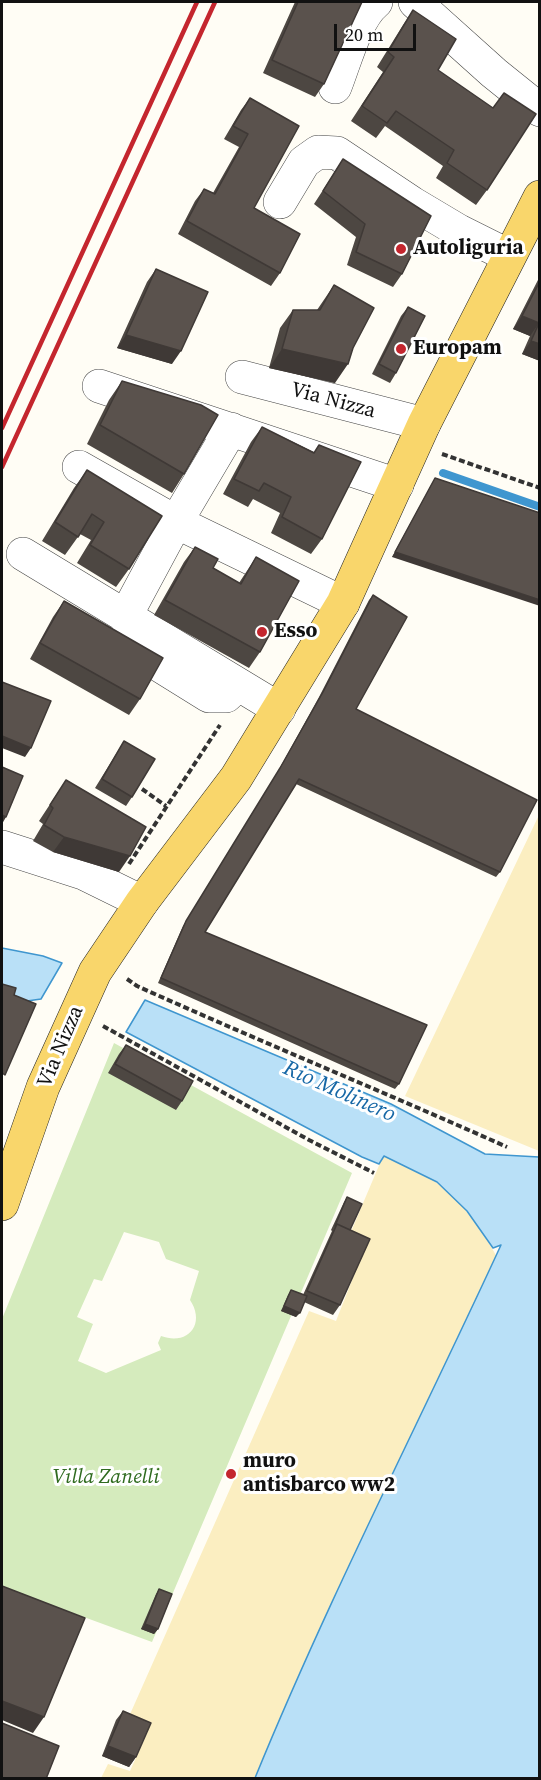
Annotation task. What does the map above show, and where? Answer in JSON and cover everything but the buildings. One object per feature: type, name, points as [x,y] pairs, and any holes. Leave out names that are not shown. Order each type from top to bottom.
[{"type":"main road","name":"Via Nizza","points":[[2,1204],[42,1087],[76,1010],[101,962],[142,902],[236,778],[343,603],[420,434],[540,197]]},
{"type":"street","points":[[335,87],[358,27],[376,2]]},
{"type":"street","points":[[416,2],[494,73],[540,110]]},
{"type":"street","points":[[280,202],[304,162],[318,152],[337,153],[412,203],[459,231],[509,256]]},
{"type":"street","name":"Via Nizza","points":[[242,377],[420,434]]},
{"type":"street","points":[[99,386],[397,485]]},
{"type":"street","points":[[125,617],[176,522],[231,429]]},
{"type":"street","points":[[79,467],[176,522],[343,603]]},
{"type":"street","points":[[23,554],[279,709]]},
{"type":"street","points":[[80,615],[208,696],[226,696],[241,686]]},
{"type":"street","points":[[2,847],[84,873],[142,902]]},
{"type":"path","points":[[420,434],[540,488]]},
{"type":"path","points":[[126,870],[241,686]]},
{"type":"path","points":[[142,789],[166,807]]},
{"type":"path","points":[[101,962],[137,986],[263,1043],[378,1090],[507,1147]]},
{"type":"path","points":[[76,1010],[309,1140],[374,1173]]},
{"type":"green space","name":"Villa Zanelli","points":[[114,1043],[352,1173],[152,1642],[2,1587],[2,1319]],"holes":[[[124,1232],[159,1242],[166,1259],[199,1271],[190,1300],[196,1317],[192,1331],[179,1338],[161,1336],[158,1343],[161,1350],[106,1373],[78,1361],[93,1324],[77,1317],[94,1279],[102,1281]]]},
{"type":"sand","points":[[539,815],[540,1151],[405,1096]]},
{"type":"sand","points":[[383,1156],[431,1179],[462,1206],[491,1247],[515,1292],[298,1778],[101,1778],[108,1764],[130,1771],[148,1731],[127,1721],[309,1311],[336,1321],[367,1242],[350,1234]]},
{"type":"water","points":[[2,948],[43,956],[62,963],[41,999],[27,1001],[2,999]]},
{"type":"water","name":"Rio Molinero","points":[[145,1000],[391,1104],[485,1154],[539,1157],[539,1778],[255,1778],[313,1643],[501,1245],[493,1248],[467,1211],[437,1182],[384,1156],[379,1164],[362,1157],[126,1032]]},
{"type":"waterway","points":[[443,473],[540,507]]},
{"type":"railway","points":[[2,428],[197,2]]},
{"type":"railway","points":[[2,467],[215,2]]},
{"type":"place","name":"Autoliguria","points":[[401,249]]},
{"type":"place","name":"Europam","points":[[401,349]]},
{"type":"place","name":"Esso","points":[[262,632]]},
{"type":"place","name":"muro antisbarco ww2","points":[[231,1474]]}]
